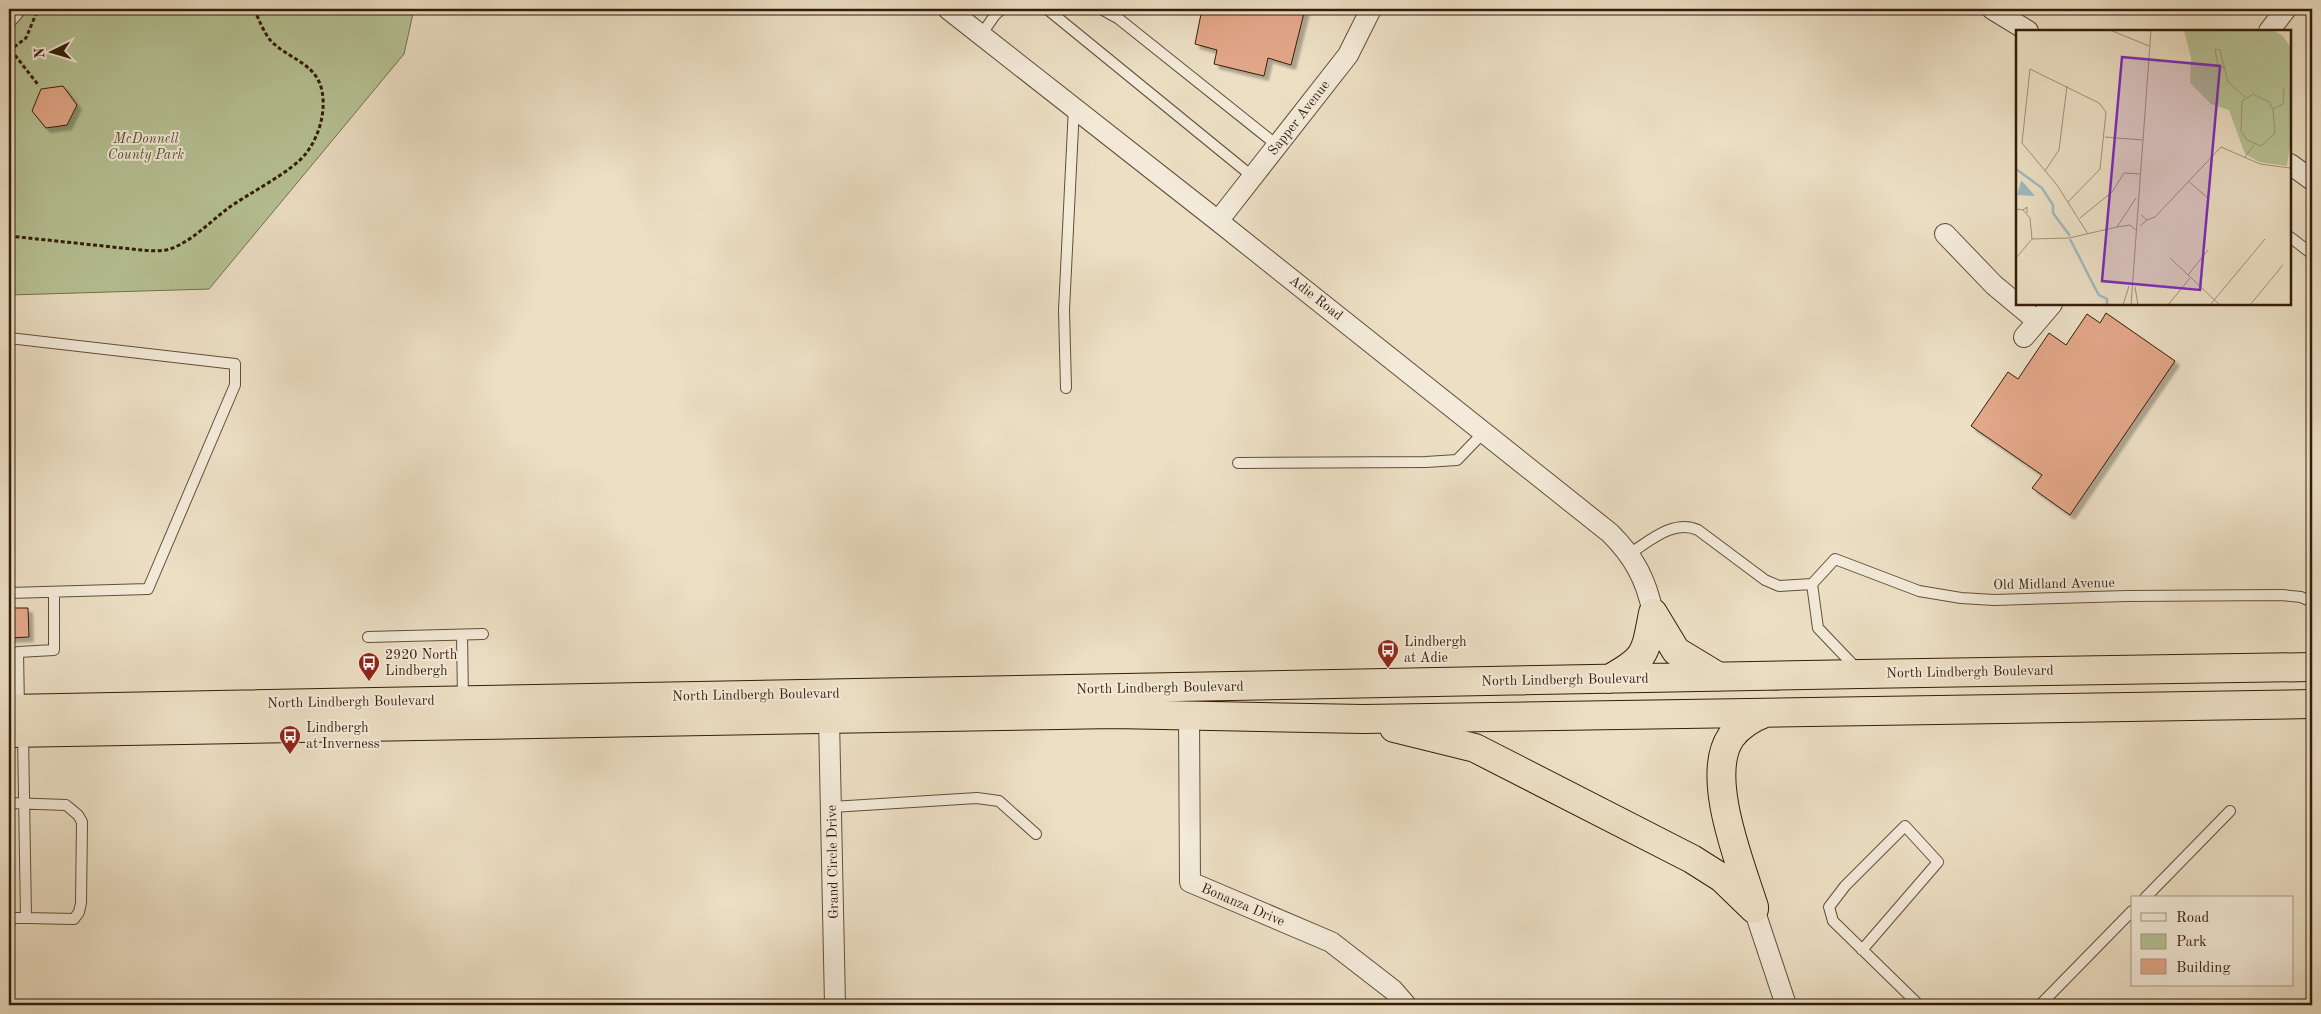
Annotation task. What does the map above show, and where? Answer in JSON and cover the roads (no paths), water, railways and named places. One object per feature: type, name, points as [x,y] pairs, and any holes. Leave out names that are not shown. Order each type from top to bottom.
[{"type":"highway","points":[[1652,613],[1676,651],[1719,677]]},
{"type":"highway","points":[[1609,679],[1631,667],[1645,651],[1652,613]]},
{"type":"highway","name":"North Lindbergh Boulevard","points":[[15,721],[464,700],[2312,667]]},
{"type":"highway","name":"North Lindbergh Boulevard","points":[[15,721],[829,719],[1114,714],[1363,720],[2312,704]]},
{"type":"highway","points":[[2249,705],[2312,721]]},
{"type":"highway","points":[[1754,909],[1725,812],[1721,781],[1723,755],[1731,737],[1749,719],[1765,713]]},
{"type":"highway","points":[[1363,720],[1475,748],[1692,859],[1722,878],[1754,909]]},
{"type":"street","points":[[9,16],[15,9]]},
{"type":"street","name":"Adie Road","points":[[948,9],[1074,106],[1610,532],[1629,554],[1645,579],[1652,613]]},
{"type":"street","name":"Sapper Avenue","points":[[1218,221],[1348,54],[1371,9]]},
{"type":"street","points":[[1992,9],[2026,30]]},
{"type":"street","points":[[2270,30],[2286,9]]},
{"type":"street","points":[[2292,170],[2312,180]]},
{"type":"street","points":[[1945,234],[1994,285],[2016,303]]},
{"type":"street","points":[[2018,305],[2036,320]]},
{"type":"street","points":[[2024,337],[2036,320],[2051,305]]},
{"type":"street","name":"Bonanza Drive","points":[[1189,715],[1190,882],[1331,942],[1393,990],[1406,1005]]},
{"type":"street","name":"Grand Circle Drive","points":[[829,719],[835,1005]]},
{"type":"street","points":[[1754,909],[1786,1005]]},
{"type":"lane","points":[[981,35],[995,15],[1002,9]]},
{"type":"lane","points":[[1047,9],[1254,177]]},
{"type":"lane","points":[[1101,9],[1119,19],[1278,146]]},
{"type":"lane","points":[[1066,388],[1064,310],[1074,106]]},
{"type":"lane","points":[[2291,238],[2312,254]]},
{"type":"lane","points":[[9,338],[235,364],[235,385],[148,589],[9,593]]},
{"type":"lane","points":[[1238,463],[1426,462],[1457,460],[1484,432]]},
{"type":"lane","points":[[1629,554],[1675,526],[1687,525],[1698,530],[1765,580],[1779,586],[1812,584],[1818,628],[1861,674]]},
{"type":"lane","name":"Old Midland Avenue","points":[[1812,584],[1835,559],[1919,591],[1961,598],[1994,600],[2127,596],[2282,595],[2301,597],[2312,602]]},
{"type":"lane","points":[[26,918],[24,804],[15,721],[18,652],[54,650],[54,592]]},
{"type":"lane","points":[[368,636],[483,634]]},
{"type":"lane","points":[[462,635],[464,700]]},
{"type":"lane","points":[[832,807],[977,798],[999,801],[1036,834]]},
{"type":"lane","points":[[9,803],[66,805],[78,815],[82,822],[81,903],[79,912],[74,919],[9,918]]},
{"type":"lane","points":[[2147,896],[2230,811]]},
{"type":"lane","points":[[1862,950],[1938,862],[1905,826],[1845,886],[1829,907],[1833,921],[1862,950],[1919,1005]]},
{"type":"lane","points":[[2040,1005],[2131,912]]},
{"type":"place","name":"Lindbergh at Adie","points":[[1388,669]]},
{"type":"place","name":"2920 North Lindbergh","points":[[369,682]]},
{"type":"place","name":"Lindbergh at Inverness","points":[[290,755]]},
{"type":"park label","name":"McDonnell County Park","points":[[146,148]]}]
